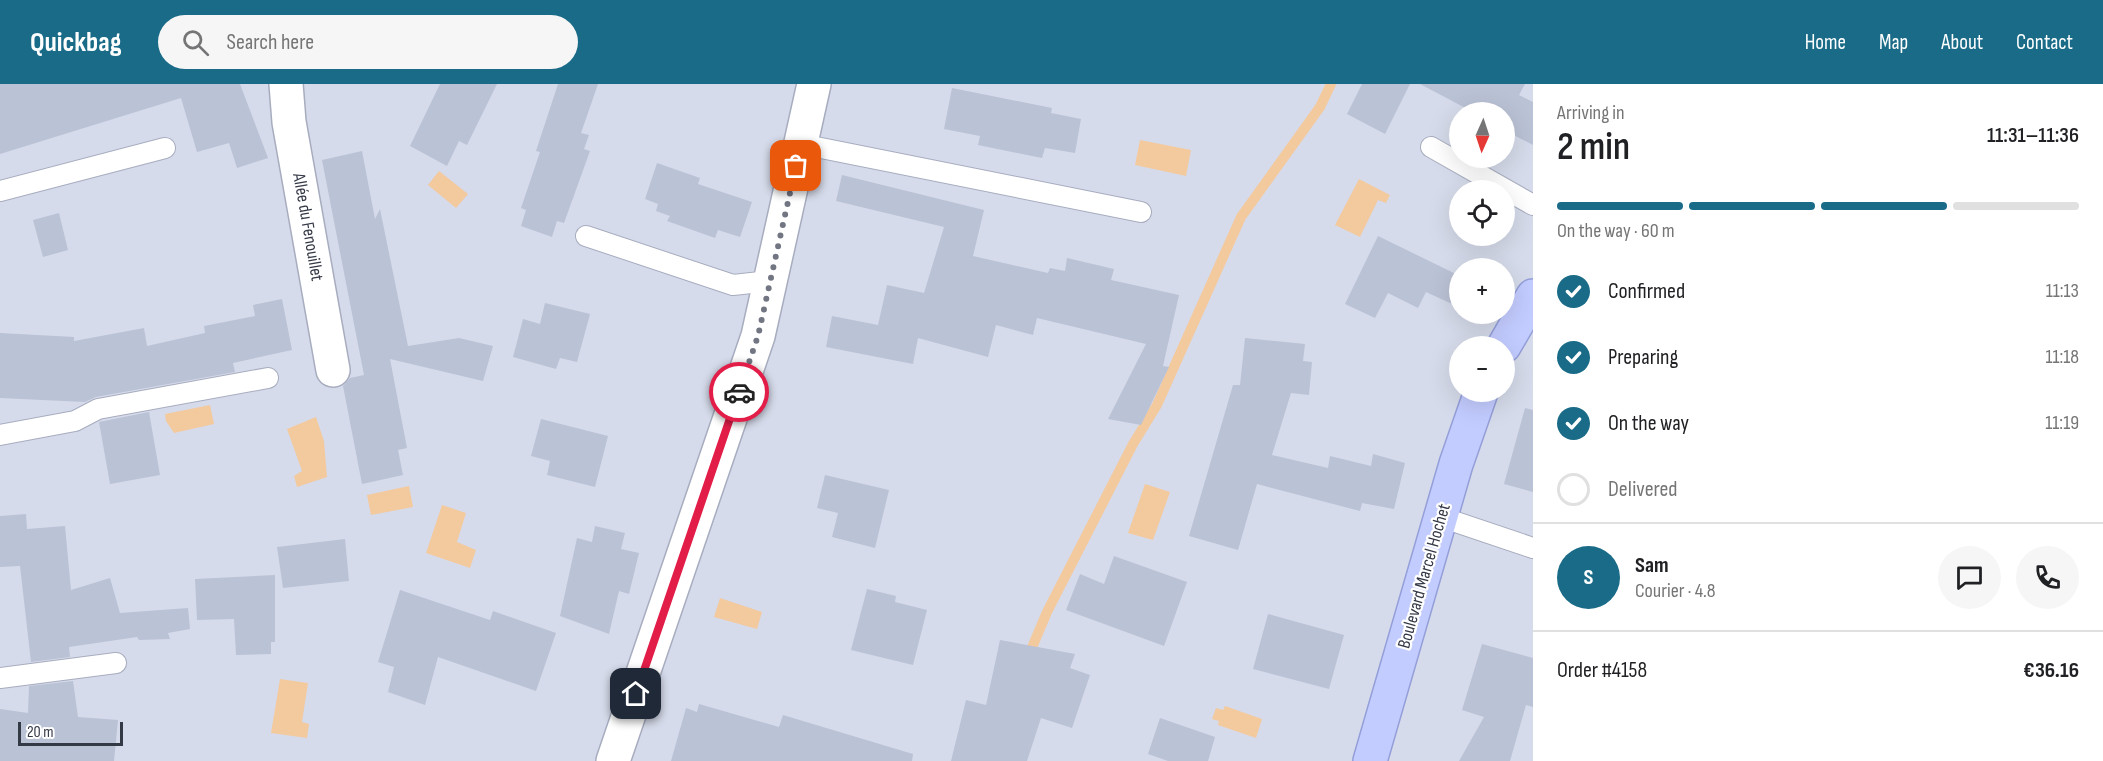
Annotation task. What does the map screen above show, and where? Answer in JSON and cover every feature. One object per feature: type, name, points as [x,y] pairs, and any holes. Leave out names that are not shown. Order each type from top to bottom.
[{"type":"street","name":"Allée du Fenouillet","points":[[286,84],[289,122],[333,370]]},
{"type":"street","points":[[613,761],[758,336],[814,84]]},
{"type":"street","points":[[1510,336],[1533,296]]},
{"type":"street","name":"Boulevard Marcel Hochet","points":[[1370,761],[1456,464],[1478,402]]},
{"type":"lane","points":[[801,144],[1141,212]]},
{"type":"lane","points":[[0,191],[165,147]]},
{"type":"lane","points":[[1431,147],[1533,205]]},
{"type":"lane","points":[[586,236],[733,285],[771,281]]},
{"type":"lane","points":[[0,435],[75,421],[98,409],[268,378]]},
{"type":"lane","points":[[1441,517],[1533,548]]},
{"type":"lane","points":[[0,678],[116,663]]},
{"type":"shaded area","points":[[0,84],[1533,84],[1533,761],[0,761]]},
{"type":"shaded area","points":[[1140,140],[1191,150],[1186,176],[1135,165]]},
{"type":"shaded area","points":[[439,171],[468,194],[456,208],[428,185]]},
{"type":"shaded area","points":[[1359,179],[1390,195],[1386,203],[1378,200],[1360,237],[1335,225]]},
{"type":"shaded area","points":[[210,405],[214,424],[174,433],[166,421],[165,414]]},
{"type":"shaded area","points":[[316,417],[324,441],[327,477],[297,487],[294,476],[302,471],[287,429]]},
{"type":"shaded area","points":[[1145,484],[1170,492],[1153,540],[1128,533]]},
{"type":"shaded area","points":[[409,486],[413,507],[371,515],[367,495]]},
{"type":"shaded area","points":[[442,505],[466,513],[457,542],[476,550],[470,568],[426,553]]},
{"type":"shaded area","points":[[720,598],[762,612],[757,629],[714,617]]},
{"type":"shaded area","points":[[280,679],[308,683],[302,722],[309,724],[307,738],[271,733]]},
{"type":"shaded area","points":[[1225,706],[1262,719],[1256,738],[1218,725],[1219,721],[1212,719],[1216,708],[1223,710]]},
{"type":"building","points":[[0,84],[240,84],[268,158],[237,168],[229,143],[197,152],[181,98],[0,154]]},
{"type":"building","points":[[440,84],[497,84],[467,145],[459,141],[447,166],[410,146]]},
{"type":"building","points":[[558,84],[598,84],[581,133],[589,135],[584,149],[590,151],[564,223],[557,221],[552,237],[521,226],[526,210],[521,208],[540,152],[536,151]]},
{"type":"building","points":[[1362,84],[1410,84],[1385,134],[1347,114]]},
{"type":"building","points":[[1420,84],[1525,84],[1519,95],[1533,102],[1533,145],[1515,136],[1515,102],[1454,102]]},
{"type":"building","points":[[952,88],[1052,108],[1051,113],[1081,119],[1075,153],[1045,148],[1042,158],[978,145],[980,136],[944,129]]},
{"type":"building","points":[[362,151],[375,219],[380,209],[408,346],[459,338],[493,346],[483,381],[390,359],[407,448],[398,450],[403,475],[362,484],[343,386],[350,378],[364,375],[322,160]]},
{"type":"building","points":[[657,163],[700,178],[698,184],[752,202],[740,237],[718,230],[715,238],[667,221],[670,216],[656,211],[658,204],[645,199]]},
{"type":"building","points":[[842,175],[984,210],[973,256],[1048,273],[1050,268],[1065,271],[1067,258],[1114,269],[1111,280],[1179,295],[1163,366],[1169,367],[1141,425],[1108,419],[1146,344],[1037,318],[1033,335],[996,325],[988,357],[918,338],[913,364],[826,347],[832,316],[878,325],[887,285],[924,293],[944,227],[836,201]]},
{"type":"building","points":[[59,213],[68,250],[43,257],[33,220]]},
{"type":"building","points":[[1378,236],[1449,271],[1449,303],[1426,292],[1418,308],[1388,293],[1375,318],[1345,304]]},
{"type":"building","points":[[282,299],[292,350],[233,363],[235,372],[96,397],[85,402],[0,398],[0,333],[74,337],[74,341],[144,328],[147,346],[205,333],[204,326],[255,316],[253,305]]},
{"type":"building","points":[[545,303],[590,314],[577,362],[560,358],[556,369],[513,357],[523,319],[540,324]]},
{"type":"building","points":[[1245,338],[1305,344],[1303,361],[1312,362],[1309,395],[1291,393],[1272,455],[1328,468],[1330,456],[1371,466],[1373,454],[1405,463],[1394,509],[1362,503],[1360,511],[1257,484],[1238,550],[1189,536],[1233,385],[1240,385]]},
{"type":"building","points":[[1525,408],[1533,410],[1533,492],[1504,484]]},
{"type":"building","points":[[149,412],[160,475],[110,484],[99,422]]},
{"type":"building","points":[[541,419],[608,436],[595,487],[547,475],[550,461],[531,456]]},
{"type":"building","points":[[825,475],[889,490],[875,548],[832,537],[838,513],[817,508]]},
{"type":"building","points":[[26,514],[27,529],[65,526],[71,590],[110,578],[120,613],[188,608],[190,629],[168,633],[170,639],[139,640],[137,637],[69,647],[70,657],[31,662],[20,566],[0,567],[0,516]]},
{"type":"building","points":[[595,526],[625,533],[621,549],[639,553],[629,594],[619,591],[609,634],[560,616],[577,538],[592,542]]},
{"type":"building","points":[[345,539],[349,581],[283,588],[277,547]]},
{"type":"building","points":[[1114,556],[1187,582],[1164,646],[1066,610],[1080,574],[1104,584]]},
{"type":"building","points":[[275,575],[275,642],[271,642],[271,654],[236,655],[234,619],[197,620],[195,579]]},
{"type":"building","points":[[867,589],[896,596],[895,602],[927,610],[913,665],[851,650]]},
{"type":"building","points":[[400,590],[490,620],[493,611],[556,633],[536,691],[438,657],[425,705],[388,692],[394,667],[378,662]]},
{"type":"building","points":[[1268,614],[1344,635],[1329,689],[1253,669]]},
{"type":"building","points":[[1000,640],[1075,654],[1070,668],[1090,675],[1072,728],[1041,718],[1027,761],[951,761],[966,700],[986,705]]},
{"type":"building","points":[[1482,644],[1533,658],[1533,707],[1526,705],[1510,761],[1459,761],[1484,717],[1462,710]]},
{"type":"building","points":[[73,681],[78,717],[118,720],[114,761],[0,761],[0,709],[28,713],[29,686]]},
{"type":"building","points":[[699,704],[779,727],[783,715],[913,754],[912,761],[671,761],[686,708],[697,712]]},
{"type":"building","points":[[1160,718],[1215,737],[1208,761],[1168,761],[1148,754]]},
{"type":"waterway","points":[[1028,657],[1047,612],[1133,444],[1157,405],[1241,217],[1320,107],[1331,84]]},
{"type":"way so far","points":[[739,392],[758,336],[796,166]]},
{"type":"route","points":[[636,694],[739,392]]}]
